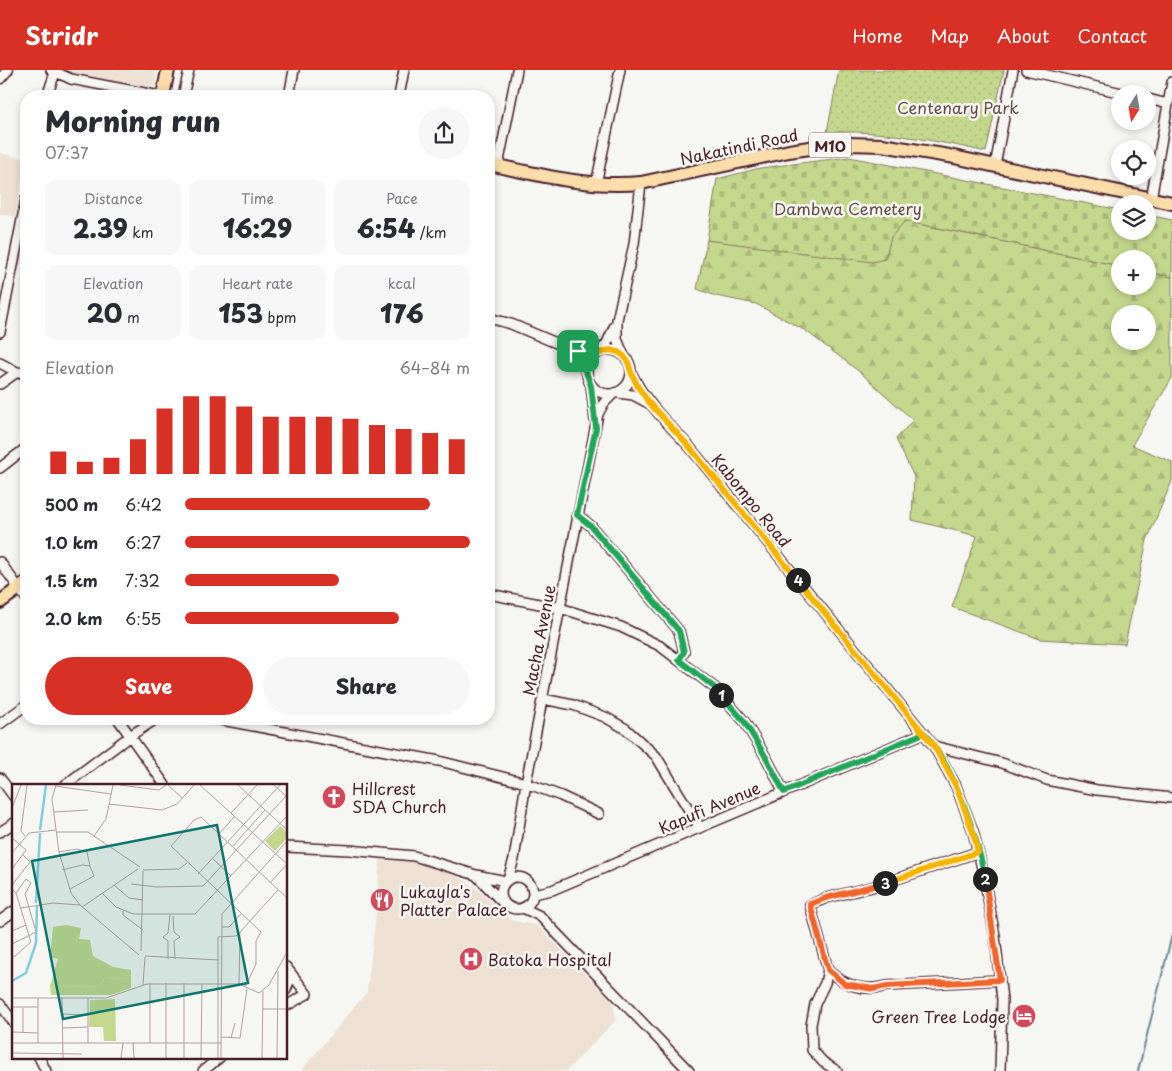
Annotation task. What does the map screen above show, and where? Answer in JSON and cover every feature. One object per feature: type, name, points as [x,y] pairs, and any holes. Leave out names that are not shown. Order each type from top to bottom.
[{"type":"highway","points":[[163,90],[168,70]]},
{"type":"highway","name":"Nakatindi Road","points":[[495,165],[575,182],[618,185],[641,183],[789,151],[849,144],[882,145],[948,156],[1132,195]]},
{"type":"highway","name":"Nakatindi Road","points":[[1156,200],[1172,203]]},
{"type":"highway","points":[[0,593],[20,588]]},
{"type":"highway","points":[[0,602],[20,589]]},
{"type":"street","points":[[0,79],[8,70]]},
{"type":"street","points":[[184,90],[189,70]]},
{"type":"street","points":[[290,90],[294,70]]},
{"type":"street","points":[[400,90],[404,70]]},
{"type":"street","points":[[495,157],[517,70]]},
{"type":"street","points":[[596,184],[620,70]]},
{"type":"street","points":[[995,166],[1013,70]]},
{"type":"street","points":[[1026,70],[1111,90]]},
{"type":"street","points":[[48,90],[53,71],[71,79],[130,90]]},
{"type":"street","points":[[1152,195],[1172,82]]},
{"type":"street","points":[[1156,101],[1168,104]]},
{"type":"street","points":[[568,348],[586,372],[591,386],[603,394],[616,393],[628,383],[631,372],[628,362],[616,340],[617,320],[634,244],[641,183]]},
{"type":"street","points":[[0,332],[20,230]]},
{"type":"street","points":[[495,320],[512,324],[568,348],[598,353],[610,350],[624,356]]},
{"type":"street","points":[[586,372],[588,365],[607,343],[617,320]]},
{"type":"street","points":[[0,363],[20,371]]},
{"type":"street","name":"Kabompo Road","points":[[631,372],[638,387],[650,404],[694,452],[924,733],[934,746],[956,786],[973,832],[983,872],[1000,980],[1002,1000],[1000,1071]]},
{"type":"street","points":[[0,384],[20,373]]},
{"type":"street","name":"Macha Avenue","points":[[591,386],[596,428]]},
{"type":"street","name":"Kabompo Road","points":[[616,393],[633,395],[650,404]]},
{"type":"street","name":"Macha Avenue","points":[[507,880],[514,859],[526,783],[598,414],[604,403],[616,393]]},
{"type":"street","points":[[0,468],[20,453]]},
{"type":"street","points":[[577,515],[591,526],[679,631],[684,652],[679,660]]},
{"type":"street","points":[[0,562],[20,587]]},
{"type":"street","points":[[495,595],[560,608],[621,627],[660,646],[715,688],[744,721],[784,792]]},
{"type":"street","points":[[543,699],[573,705],[605,717],[626,729],[656,756],[700,828]]},
{"type":"street","points":[[0,724],[20,709]]},
{"type":"street","points":[[122,725],[164,784]]},
{"type":"street","points":[[66,784],[147,725]]},
{"type":"street","points":[[248,725],[439,761],[526,783],[561,796],[599,814]]},
{"type":"street","name":"Kapufi Avenue","points":[[533,896],[552,890],[924,733]]},
{"type":"street","points":[[934,746],[1002,763],[1047,780],[1097,790],[1172,798]]},
{"type":"street","points":[[0,778],[12,794]]},
{"type":"street","points":[[0,832],[12,824]]},
{"type":"street","points":[[288,847],[414,856],[476,876],[507,880],[519,877],[530,882],[540,916]]},
{"type":"street","points":[[837,1071],[823,1062],[812,1050],[811,1025],[815,1004],[825,983],[828,970],[810,906],[812,903],[872,887],[978,852]]},
{"type":"street","points":[[514,859],[525,879]]},
{"type":"street","points":[[476,876],[504,904],[513,909],[527,906],[533,896]]},
{"type":"street","points":[[504,904],[500,894],[502,885],[507,880]]},
{"type":"street","points":[[523,908],[540,916],[689,1071]]},
{"type":"street","points":[[0,921],[12,912]]},
{"type":"street","points":[[828,970],[845,984],[873,989],[887,986],[1000,980]]},
{"type":"street","points":[[288,1005],[307,994],[289,971]]},
{"type":"street","points":[[2,1009],[12,1021]]},
{"type":"street","points":[[40,1058],[46,1071]]},
{"type":"street","points":[[203,1071],[219,1058]]},
{"type":"shaded area","points":[[61,70],[157,70],[155,84],[146,88],[69,74]]},
{"type":"shaded area","points":[[0,153],[20,158],[20,191],[15,217],[0,214]]},
{"type":"shaded area","name":"Batoka Hospital","points":[[380,860],[413,862],[450,873],[471,884],[513,921],[537,925],[613,1002],[616,1020],[566,1071],[301,1071],[367,992]]},
{"type":"green space","name":"Centenary Park","points":[[839,70],[1004,70],[986,152],[887,134],[827,132]]},
{"type":"green space","name":"Dambwa Cemetery","points":[[849,157],[1111,208],[1111,240],[1156,240],[1156,217],[1172,220],[1172,277],[1156,274],[1156,250],[1111,250],[1111,264],[905,221],[891,237],[885,259],[872,262],[707,240],[717,179],[760,168]]},
{"type":"green space","points":[[904,221],[1111,264],[1111,295],[1156,295],[1156,274],[1172,277],[1172,378],[1132,445],[1172,462],[1172,481],[1147,540],[1125,644],[1040,639],[952,607],[977,536],[912,520],[914,477],[896,439],[913,420],[861,373],[806,331],[756,304],[716,296],[697,289],[707,240],[885,259],[891,237]]},
{"type":"waterway","points":[[1138,1071],[1172,935]]},
{"type":"place","name":"Hillcrest SDA Church","points":[[334,797]]},
{"type":"place","name":"Lukayla's Platter Palace","points":[[382,900]]},
{"type":"place","name":"Batoka Hospital","points":[[471,959]]},
{"type":"place","name":"Green Tree Lodge","points":[[1024,1016]]},
{"type":"route","points":[[578,351],[568,348],[586,372],[591,386],[596,428],[577,515],[591,526],[679,631],[684,652],[679,660],[715,688],[744,721],[784,792],[924,733],[934,746],[956,786],[973,832],[978,852],[983,872],[995,936],[1000,980],[887,986],[873,989],[845,984],[828,970],[810,904],[826,898],[872,887],[978,852],[973,832],[956,786],[934,746],[924,733],[688,445],[650,404],[638,387],[624,356],[610,350],[596,354],[578,351]]}]
